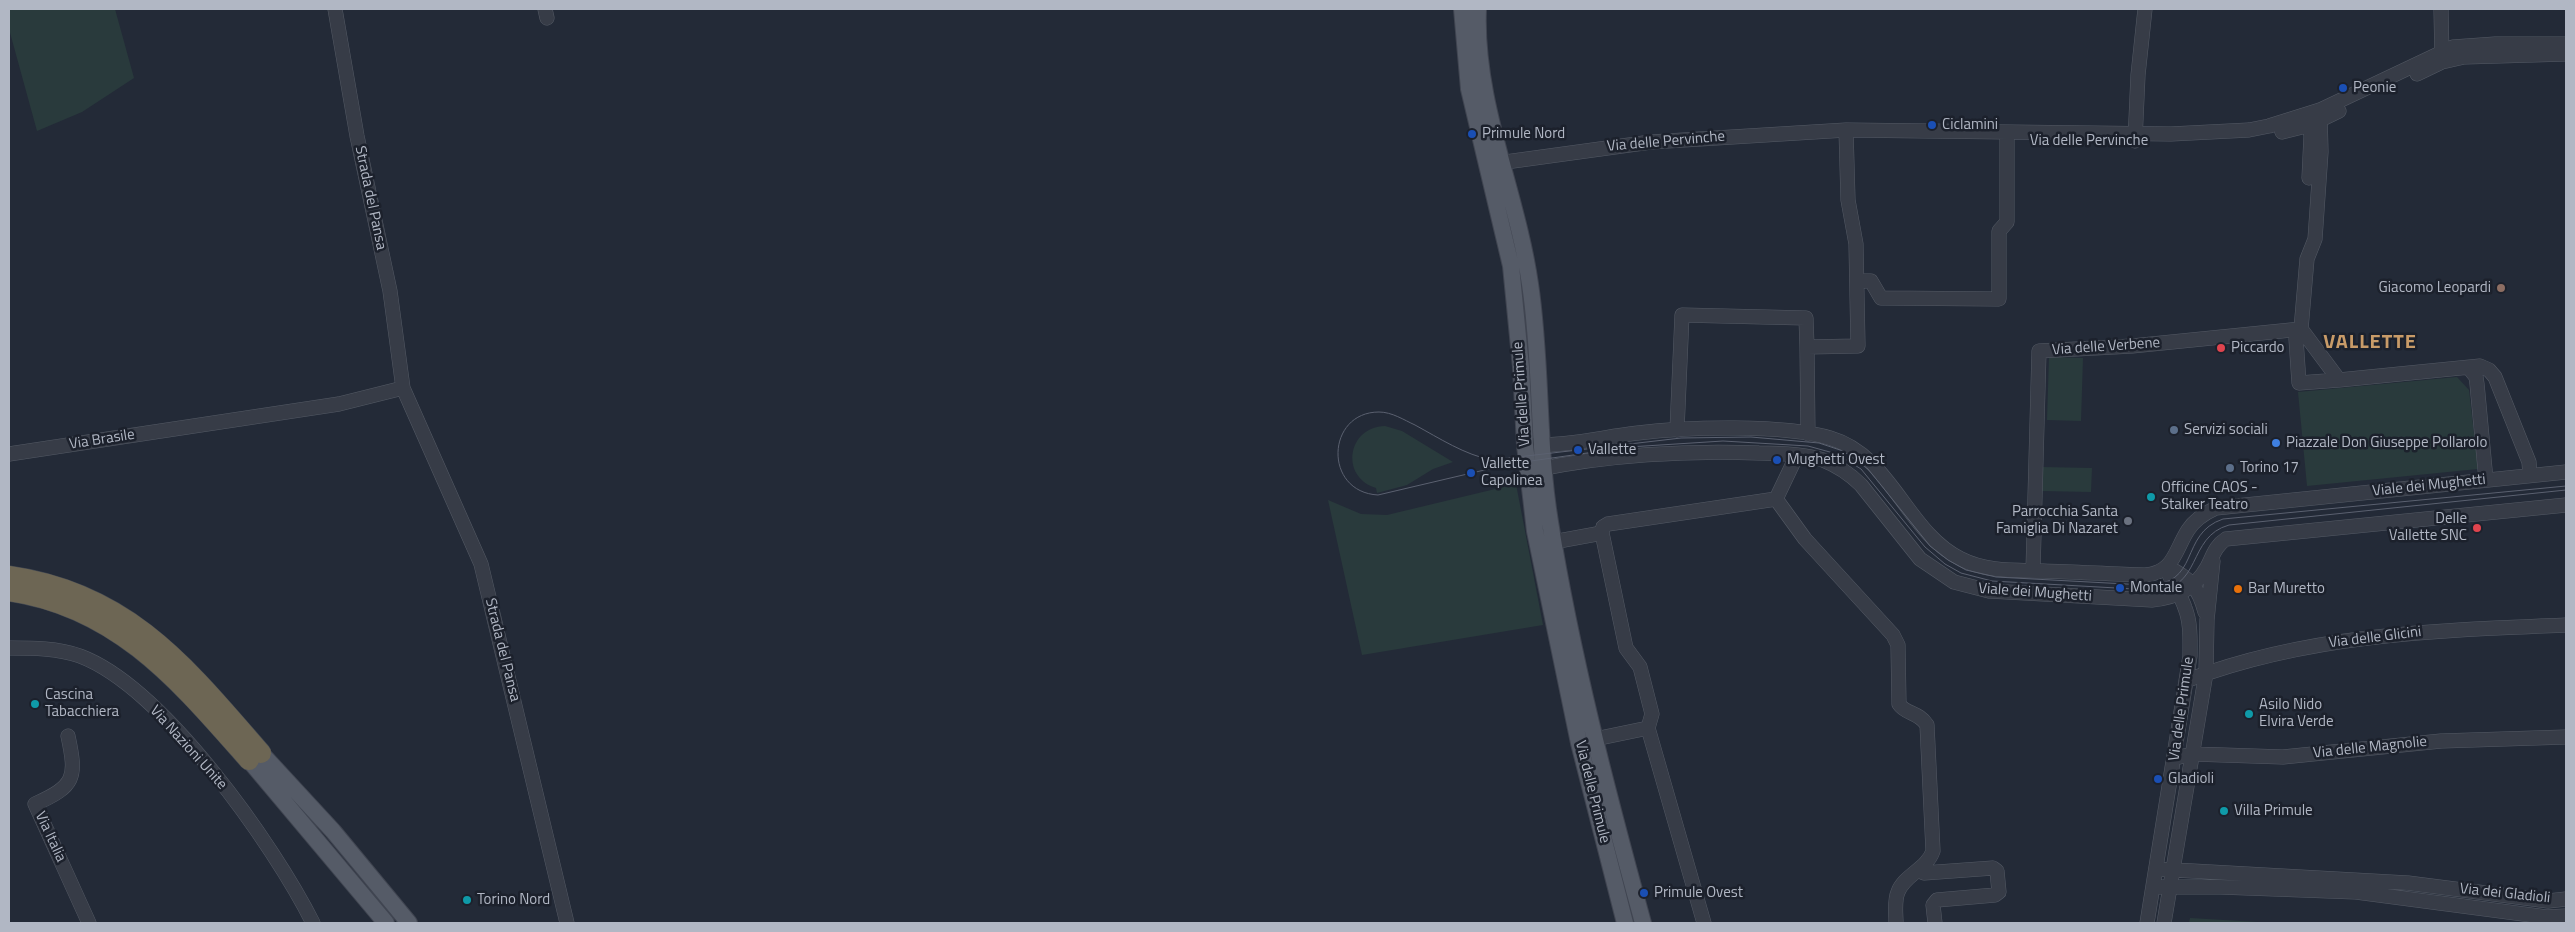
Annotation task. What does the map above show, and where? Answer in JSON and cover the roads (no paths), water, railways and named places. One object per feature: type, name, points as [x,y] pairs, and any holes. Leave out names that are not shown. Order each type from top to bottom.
[{"type":"highway","points":[[9,576],[44,584],[88,599],[143,631],[182,663],[255,756]]},
{"type":"highway","points":[[9,591],[76,610],[135,644],[157,661],[255,756]]},
{"type":"main road","name":"Via delle Primule","points":[[1462,9],[1469,89],[1496,169],[1530,284],[1535,531],[1587,741],[1643,923]]},
{"type":"main road","name":"Via delle Primule","points":[[1478,9],[1482,70],[1496,169]]},
{"type":"main road","name":"Via delle Primule","points":[[1535,470],[1553,542],[1587,741],[1625,923]]},
{"type":"main road","points":[[255,756],[386,923]]},
{"type":"main road","points":[[255,756],[333,831],[408,923]]},
{"type":"street","name":"Strada del Pansa","points":[[335,9],[357,136],[390,291],[403,388],[481,564],[567,923]]},
{"type":"street","points":[[2136,137],[2138,75],[2145,9]]},
{"type":"street","points":[[2441,9],[2442,57]]},
{"type":"street","name":"Via delle Pervinche","points":[[1496,169],[1651,151],[1846,135],[2171,138],[2249,130],[2315,117],[2462,46],[2566,44]]},
{"type":"street","name":"Via delle Pervinche","points":[[2442,57],[2566,54]]},
{"type":"street","points":[[2315,117],[2305,238],[2307,259],[2301,329],[2296,339],[2299,383],[2480,366],[2489,370],[2495,377],[2529,462],[2530,475]]},
{"type":"street","points":[[1807,346],[1858,346],[1856,244],[1848,200],[1846,135]]},
{"type":"street","points":[[1857,281],[1871,281],[1881,298],[1999,299],[1999,231],[2007,222],[2007,136]]},
{"type":"street","points":[[1677,430],[1682,315],[1806,318],[1808,434]]},
{"type":"street","points":[[2301,329],[2338,380]]},
{"type":"street","name":"Via delle Verbene","points":[[2033,570],[2039,351],[2132,346],[2301,329]]},
{"type":"street","points":[[2469,368],[2476,378],[2477,384],[2486,480]]},
{"type":"street","name":"Via Brasile","points":[[9,454],[196,424],[339,404],[403,388]]},
{"type":"street","name":"Viale dei Mughetti","points":[[1532,445],[1677,430],[1737,429],[1808,434],[1830,438],[1866,457],[1880,471],[1933,539],[1949,552],[1978,566],[2146,575],[2160,572],[2172,564],[2192,525],[2199,518],[2216,508],[2566,472]]},
{"type":"street","name":"Viale dei Mughetti","points":[[1535,470],[1679,453],[1734,452],[1798,455],[1822,460],[1850,475],[1861,485],[1920,559],[1933,570],[1954,582],[1989,591],[2152,600],[2178,595],[2194,584],[2202,575],[2214,552],[2226,539],[2566,505]]},
{"type":"street","points":[[1776,500],[1798,455]]},
{"type":"street","points":[[1704,923],[1648,728],[1652,714],[1640,667],[1626,648],[1602,533],[1603,527],[1608,524],[1776,500]]},
{"type":"street","points":[[1776,500],[1805,538],[1893,635],[1898,646],[1899,704],[1903,709],[1922,717],[1929,734],[1933,851],[1930,859],[1898,891],[1896,923]]},
{"type":"street","points":[[1553,542],[1602,533]]},
{"type":"street","name":"Via delle Primule","points":[[2164,923],[2206,673],[2207,620],[2214,552]]},
{"type":"street","points":[[2167,567],[2186,576],[2194,584]]},
{"type":"street","name":"Via delle Primule","points":[[2147,923],[2188,680],[2189,623],[2185,607],[2170,581],[2167,567]]},
{"type":"street","name":"Via delle Primule","points":[[2194,584],[2202,597],[2207,620]]},
{"type":"street","name":"Via delle Glicini","points":[[2188,680],[2206,673],[2284,652],[2371,637],[2566,625]]},
{"type":"street","name":"Via Nazioni Unite","points":[[9,648],[45,648],[80,656],[108,671],[132,688],[166,721],[229,794],[296,890],[313,923]]},
{"type":"street","name":"Via delle Primule","points":[[1587,741],[1648,728]]},
{"type":"street","name":"Via Italia","points":[[68,736],[74,767],[69,782],[56,794],[35,804],[89,923]]},
{"type":"street","name":"Via delle Magnolie","points":[[2175,758],[2193,754],[2283,757],[2441,741],[2566,737]]},
{"type":"street","points":[[1918,870],[1924,873],[1993,868],[1997,871],[1999,892],[1994,896],[1938,900],[1933,905],[1935,923]]},
{"type":"street","name":"Via dei Gladioli","points":[[2157,869],[2273,882],[2444,888],[2548,900],[2566,899]]},
{"type":"street","name":"Via dei Gladioli","points":[[2154,887],[2169,888],[2273,882]]},
{"type":"street","name":"Via dei Gladioli","points":[[2357,886],[2442,903],[2546,917],[2566,916]]},
{"type":"street","name":"Via dei Gladioli","points":[[2442,903],[2444,888]]},
{"type":"tram line","points":[[2566,486],[2223,519],[2209,526],[2200,536],[2183,569],[2175,577],[2163,583],[2145,585],[1996,577],[1966,570],[1948,560],[1930,546],[1868,469],[1843,451],[1819,443],[1751,437],[1681,438],[1492,460],[1462,450],[1389,413],[1379,412],[1361,415],[1349,425],[1341,437],[1338,452],[1340,467],[1348,481],[1360,491],[1378,495],[1510,464],[1629,447],[1723,441],[1808,446],[1837,454],[1861,469],[1925,547],[1945,564],[1961,573],[1992,581],[2152,590],[2168,588],[2180,582],[2206,540],[2215,531],[2229,525],[2566,490]]},
{"type":"place","name":"Peonie","points":[[2343,88]]},
{"type":"place","name":"Ciclamini","points":[[1932,125]]},
{"type":"place","name":"Primule Nord","points":[[1472,134]]},
{"type":"place","name":"Giacomo Leopardi","points":[[2501,288]]},
{"type":"place","name":"Piccardo","points":[[2221,348]]},
{"type":"place","name":"Servizi sociali","points":[[2174,430]]},
{"type":"place","name":"Piazzale Don Giuseppe Pollarolo","points":[[2276,443]]},
{"type":"place","name":"Vallette","points":[[1578,450]]},
{"type":"place","name":"Mughetti Ovest","points":[[1777,460]]},
{"type":"place","name":"Torino 17","points":[[2230,468]]},
{"type":"place","name":"Vallette Capolinea","points":[[1471,473]]},
{"type":"place","name":"Officine CAOS - Stalker Teatro","points":[[2151,497]]},
{"type":"place","name":"Parrocchia Santa Famiglia Di Nazaret","points":[[2128,521]]},
{"type":"place","name":"Delle Vallette SNC","points":[[2477,528]]},
{"type":"place","name":"Montale","points":[[2120,588]]},
{"type":"place","name":"Bar Muretto","points":[[2238,589]]},
{"type":"place","name":"Cascina Tabacchiera","points":[[35,704]]},
{"type":"place","name":"Asilo Nido Elvira Verde","points":[[2249,714]]},
{"type":"place","name":"Gladioli","points":[[2158,779]]},
{"type":"place","name":"Villa Primule","points":[[2224,811]]},
{"type":"place","name":"Primule Ovest","points":[[1644,893]]},
{"type":"place","name":"Torino Nord","points":[[467,900]]},
{"type":"district","name":"VALLETTE","points":[[2370,343]]}]
